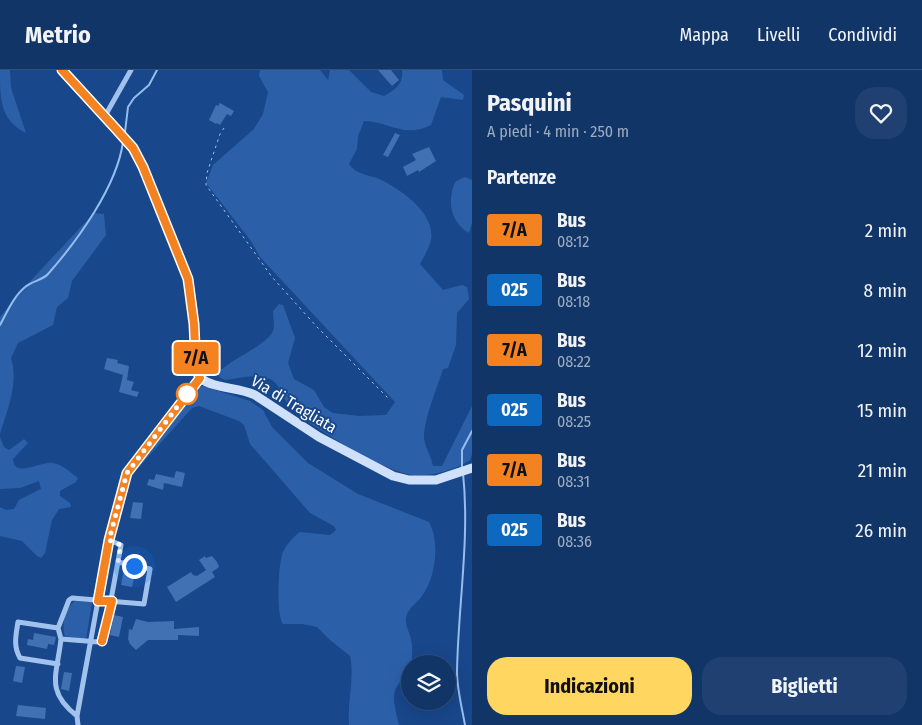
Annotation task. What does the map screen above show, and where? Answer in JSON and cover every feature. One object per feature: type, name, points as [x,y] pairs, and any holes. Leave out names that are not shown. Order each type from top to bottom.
[{"type":"street","points":[[62,70],[133,148],[143,167],[188,279],[194,324],[196,368],[200,378],[127,473],[109,540],[77,716],[78,725]]},
{"type":"street","points":[[105,116],[131,70]]},
{"type":"street","name":"Via di Tragliata","points":[[200,378],[213,385],[244,390],[255,395],[319,437],[392,476],[409,480],[436,480],[472,468]]},
{"type":"street","points":[[61,639],[90,643],[99,642],[104,638],[121,545],[109,540]]},
{"type":"street","points":[[77,716],[63,705],[55,688],[61,639],[58,628],[69,600],[76,597],[98,601],[144,604],[150,569],[118,562]]},
{"type":"street","points":[[58,628],[18,622],[15,639],[15,647],[20,658],[58,664]]},
{"type":"path","points":[[224,128],[207,174],[206,185],[272,277],[317,327],[389,399]]},
{"type":"shaded area","points":[[0,70],[10,70],[11,88],[26,133],[11,122],[3,108],[0,90]]},
{"type":"shaded area","points":[[260,70],[320,70],[328,80],[330,70],[349,70],[371,92],[384,96],[398,86],[402,79],[402,70],[442,70],[443,80],[464,95],[463,100],[441,97],[431,125],[421,129],[404,130],[364,121],[358,136],[357,149],[349,164],[358,172],[379,179],[406,195],[422,211],[428,220],[431,240],[420,264],[443,290],[462,285],[467,287],[469,299],[457,313],[456,345],[448,368],[443,369],[429,409],[424,433],[433,466],[442,466],[472,406],[472,454],[470,460],[464,464],[450,470],[427,475],[412,475],[400,472],[368,458],[332,438],[302,417],[289,406],[274,381],[265,377],[253,376],[225,380],[219,377],[219,372],[225,367],[256,347],[269,336],[274,329],[273,311],[279,304],[283,305],[295,338],[288,363],[294,379],[314,390],[324,407],[333,413],[359,416],[386,415],[395,402],[260,257],[251,241],[206,183],[213,165],[254,129],[263,114],[268,92],[259,76]]},
{"type":"shaded area","points":[[465,177],[472,180],[472,223],[469,233],[454,217],[451,203],[455,182]]},
{"type":"shaded area","points":[[94,213],[104,214],[106,235],[72,281],[68,298],[57,307],[53,325],[18,343],[11,358],[14,377],[13,387],[0,434],[0,317],[22,290]]},
{"type":"shaded area","points":[[203,386],[250,401],[263,410],[272,427],[308,463],[358,494],[429,522],[435,539],[435,559],[427,588],[408,611],[406,618],[412,642],[412,655],[401,655],[401,681],[394,696],[399,725],[349,725],[352,673],[350,656],[317,627],[302,624],[283,624],[279,611],[278,590],[281,558],[284,549],[300,532],[330,535],[336,530],[334,526],[310,513],[250,444],[244,425],[239,421],[199,406],[192,408],[138,468],[136,466],[194,390]]},
{"type":"shaded area","points":[[0,437],[4,447],[9,450],[24,439],[28,443],[13,459],[18,468],[23,469],[53,463],[63,467],[78,478],[76,482],[60,491],[60,496],[70,503],[71,507],[59,509],[52,520],[45,553],[41,558],[22,541],[0,536],[0,507],[6,510],[14,509],[19,500],[41,489],[39,481],[20,488],[0,489]]},
{"type":"shaded area","points":[[75,601],[92,602],[86,640],[65,636],[63,627],[65,617]]},
{"type":"building","points":[[378,70],[391,70],[399,80],[392,86]]},
{"type":"building","points":[[220,103],[234,111],[231,116],[227,114],[220,125],[209,120],[216,105],[218,106]]},
{"type":"building","points":[[395,133],[400,135],[388,157],[383,155]]},
{"type":"building","points":[[429,147],[436,161],[419,172],[418,170],[407,176],[403,167],[416,160],[412,154]]},
{"type":"building","points":[[107,358],[118,360],[117,363],[129,366],[127,380],[134,382],[131,390],[139,392],[137,397],[119,392],[123,375],[104,369]]},
{"type":"building","points":[[176,471],[185,473],[182,487],[164,483],[163,490],[147,485],[149,479],[154,480],[156,474],[174,478]]},
{"type":"building","points":[[133,502],[143,503],[141,519],[130,518]]},
{"type":"building","points":[[205,556],[206,558],[212,556],[217,562],[219,567],[212,572],[215,577],[176,602],[167,587],[191,572],[197,576],[206,570],[199,560]]},
{"type":"building","points":[[124,570],[135,573],[132,587],[121,585]]},
{"type":"building","points":[[114,615],[123,617],[119,637],[110,635]]},
{"type":"building","points":[[136,619],[148,622],[174,621],[174,629],[199,627],[199,636],[178,635],[178,640],[148,640],[136,650],[128,639],[129,629],[132,630]]},
{"type":"building","points":[[34,633],[56,637],[54,645],[48,644],[47,649],[27,645],[28,639],[33,640]]},
{"type":"building","points":[[16,666],[25,667],[22,683],[13,681]]},
{"type":"building","points":[[64,672],[72,673],[69,691],[61,689]]},
{"type":"building","points":[[18,705],[46,708],[45,719],[16,716]]},
{"type":"waterway","points":[[125,132],[128,107],[134,98],[149,85],[157,70]]},
{"type":"waterway","points":[[0,325],[17,295],[28,285],[48,274],[83,229],[105,194],[119,159],[123,142]]},
{"type":"waterway","points":[[462,468],[462,450],[472,431]]},
{"type":"waterway","points":[[463,473],[465,523],[457,672],[465,725]]},
{"type":"bus line","name":"7/A","points":[[62,70],[133,148],[143,167],[188,279],[194,324],[196,368],[200,378],[133,462],[122,484],[98,601],[112,601],[102,641]]},
{"type":"route","points":[[134,566],[118,562],[121,545],[109,540],[122,484],[133,462],[187,394]]}]
